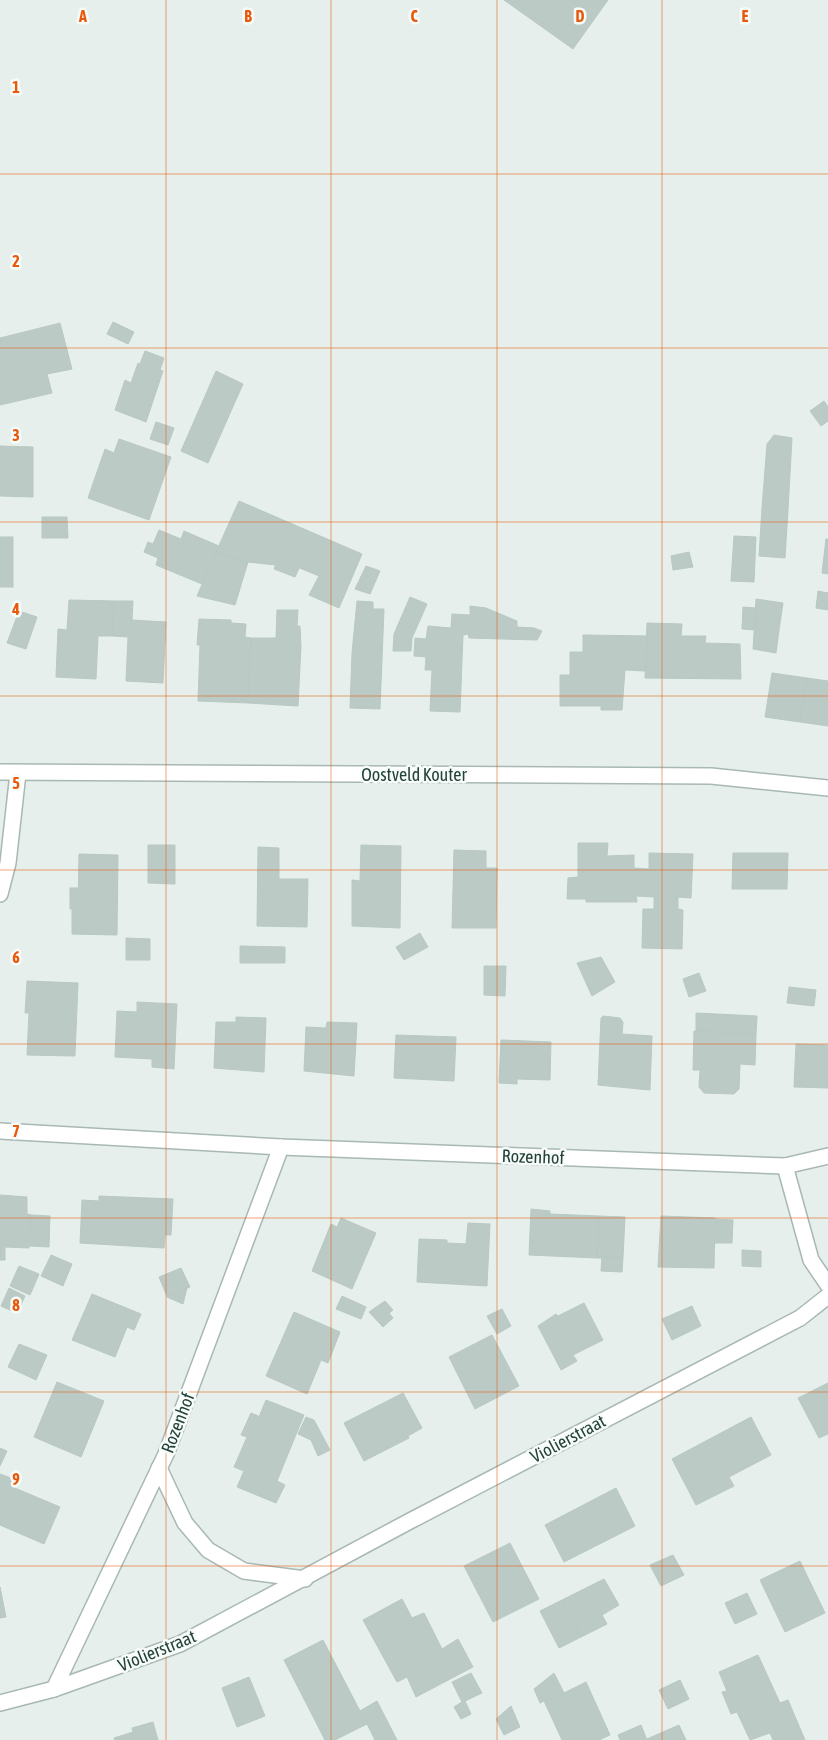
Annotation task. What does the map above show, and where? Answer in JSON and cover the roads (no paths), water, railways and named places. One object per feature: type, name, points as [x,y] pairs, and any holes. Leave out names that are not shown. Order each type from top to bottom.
[{"type":"street","name":"Oostveld Kouter","points":[[0,772],[711,776],[828,788]]},
{"type":"street","points":[[0,894],[8,862],[18,773]]},
{"type":"street","name":"Rozenhof","points":[[0,1131],[281,1147],[786,1166],[828,1156]]},
{"type":"street","name":"Rozenhof","points":[[54,1689],[166,1454],[281,1147]]},
{"type":"street","points":[[786,1166],[811,1260],[828,1285]]},
{"type":"street","name":"Violierstraat","points":[[0,1703],[54,1689],[180,1644],[305,1579],[410,1521],[800,1318],[828,1296]]},
{"type":"street","points":[[159,1468],[185,1524],[208,1550],[244,1571],[305,1579]]}]
